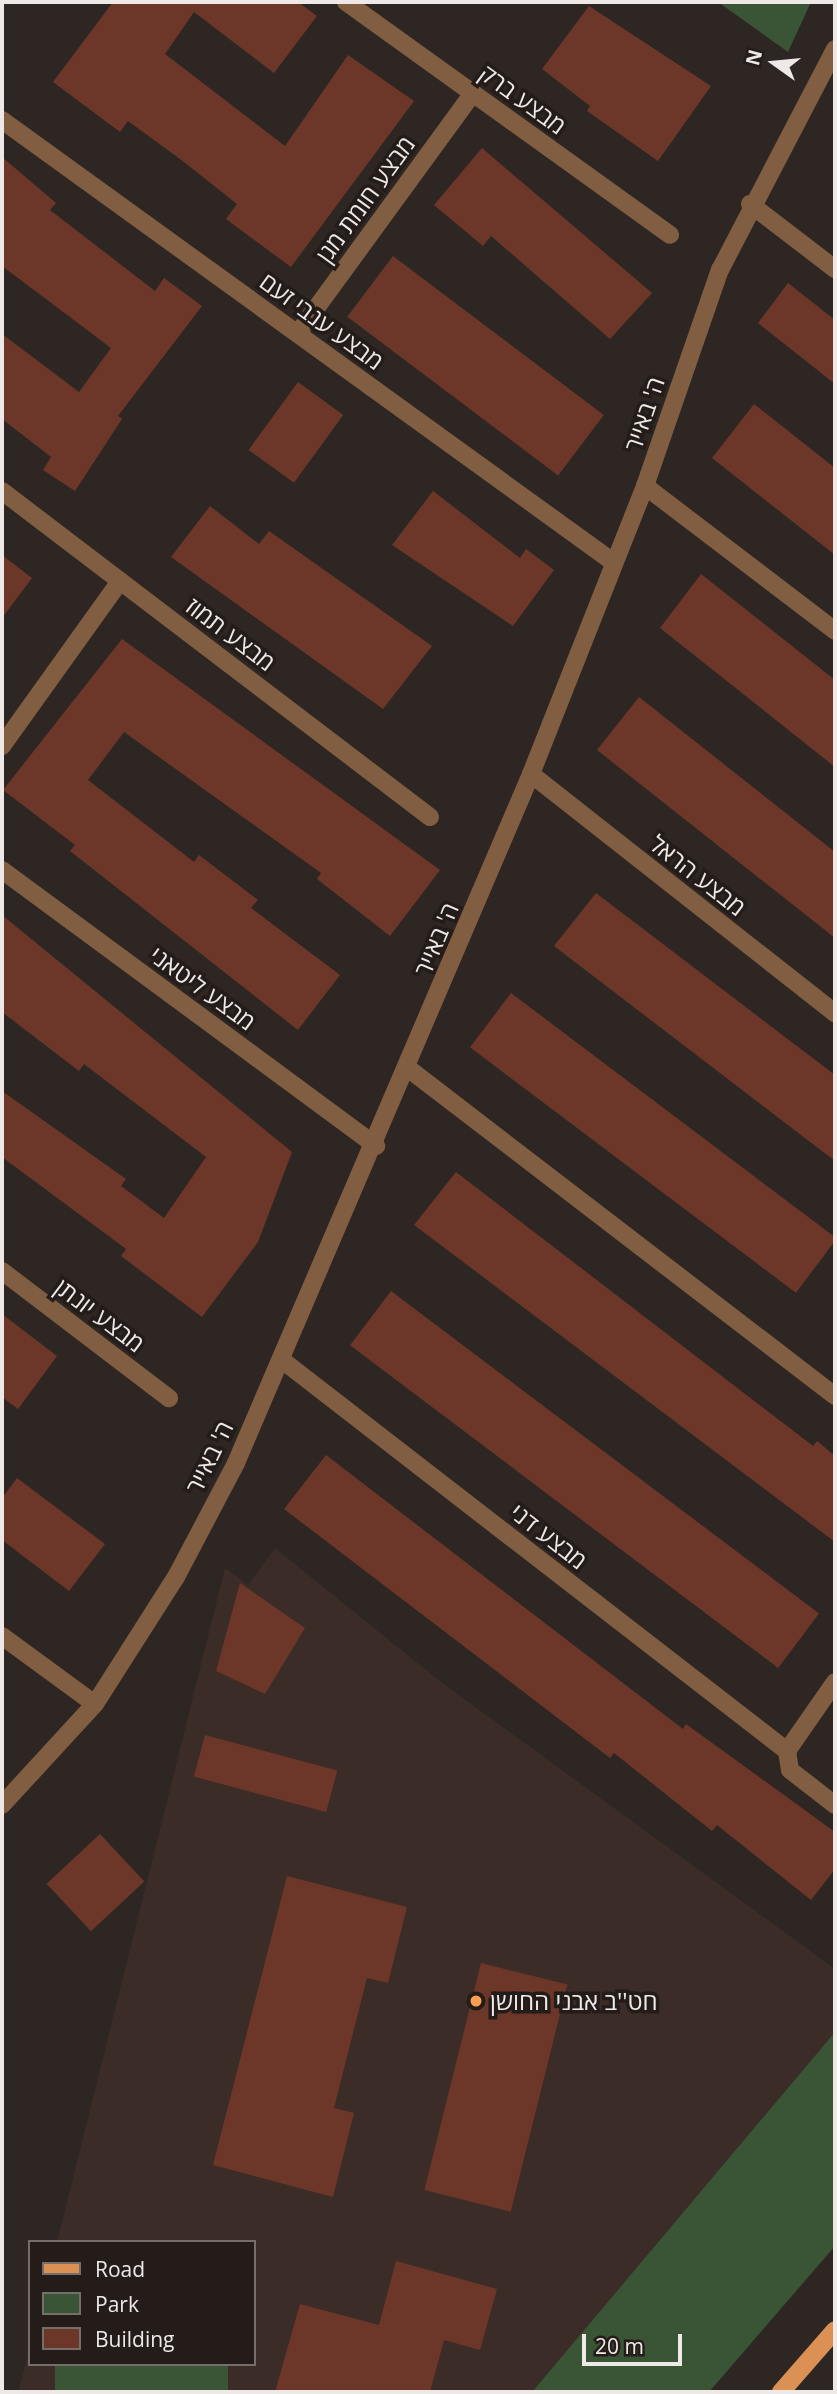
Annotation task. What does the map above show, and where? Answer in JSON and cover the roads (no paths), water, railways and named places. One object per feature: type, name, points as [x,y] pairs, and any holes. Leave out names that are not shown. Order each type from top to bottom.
[{"type":"main road","points":[[781,2392],[835,2330]]},
{"type":"street","name":"מבצע ברק","points":[[346,2],[670,235]]},
{"type":"street","name":"ה' באייר","points":[[2,1805],[95,1704],[176,1577],[282,1360],[409,1069],[531,774],[645,486],[720,271],[750,204],[835,49]]},
{"type":"street","name":"מבצע חומת מגן","points":[[298,333],[472,93]]},
{"type":"street","name":"מבצע ענבי זעם","points":[[2,120],[613,562]]},
{"type":"street","points":[[750,204],[835,269]]},
{"type":"street","points":[[645,486],[835,631]]},
{"type":"street","name":"מבצע תמוז","points":[[2,491],[430,817]]},
{"type":"street","points":[[2,746],[120,581]]},
{"type":"street","name":"מבצע הראל","points":[[531,774],[835,1013]]},
{"type":"street","name":"מבצע ליטאני","points":[[2,870],[376,1146]]},
{"type":"street","points":[[409,1069],[835,1396]]},
{"type":"street","name":"מבצע יונתן","points":[[2,1270],[169,1398]]},
{"type":"street","name":"מבצע דני","points":[[282,1360],[787,1751],[790,1769],[835,1805]]},
{"type":"street","points":[[2,1636],[95,1704]]},
{"type":"street","points":[[787,1751],[835,1682]]},
{"type":"place","name":"חט''ב אבני החושן","points":[[476,2001]]}]
